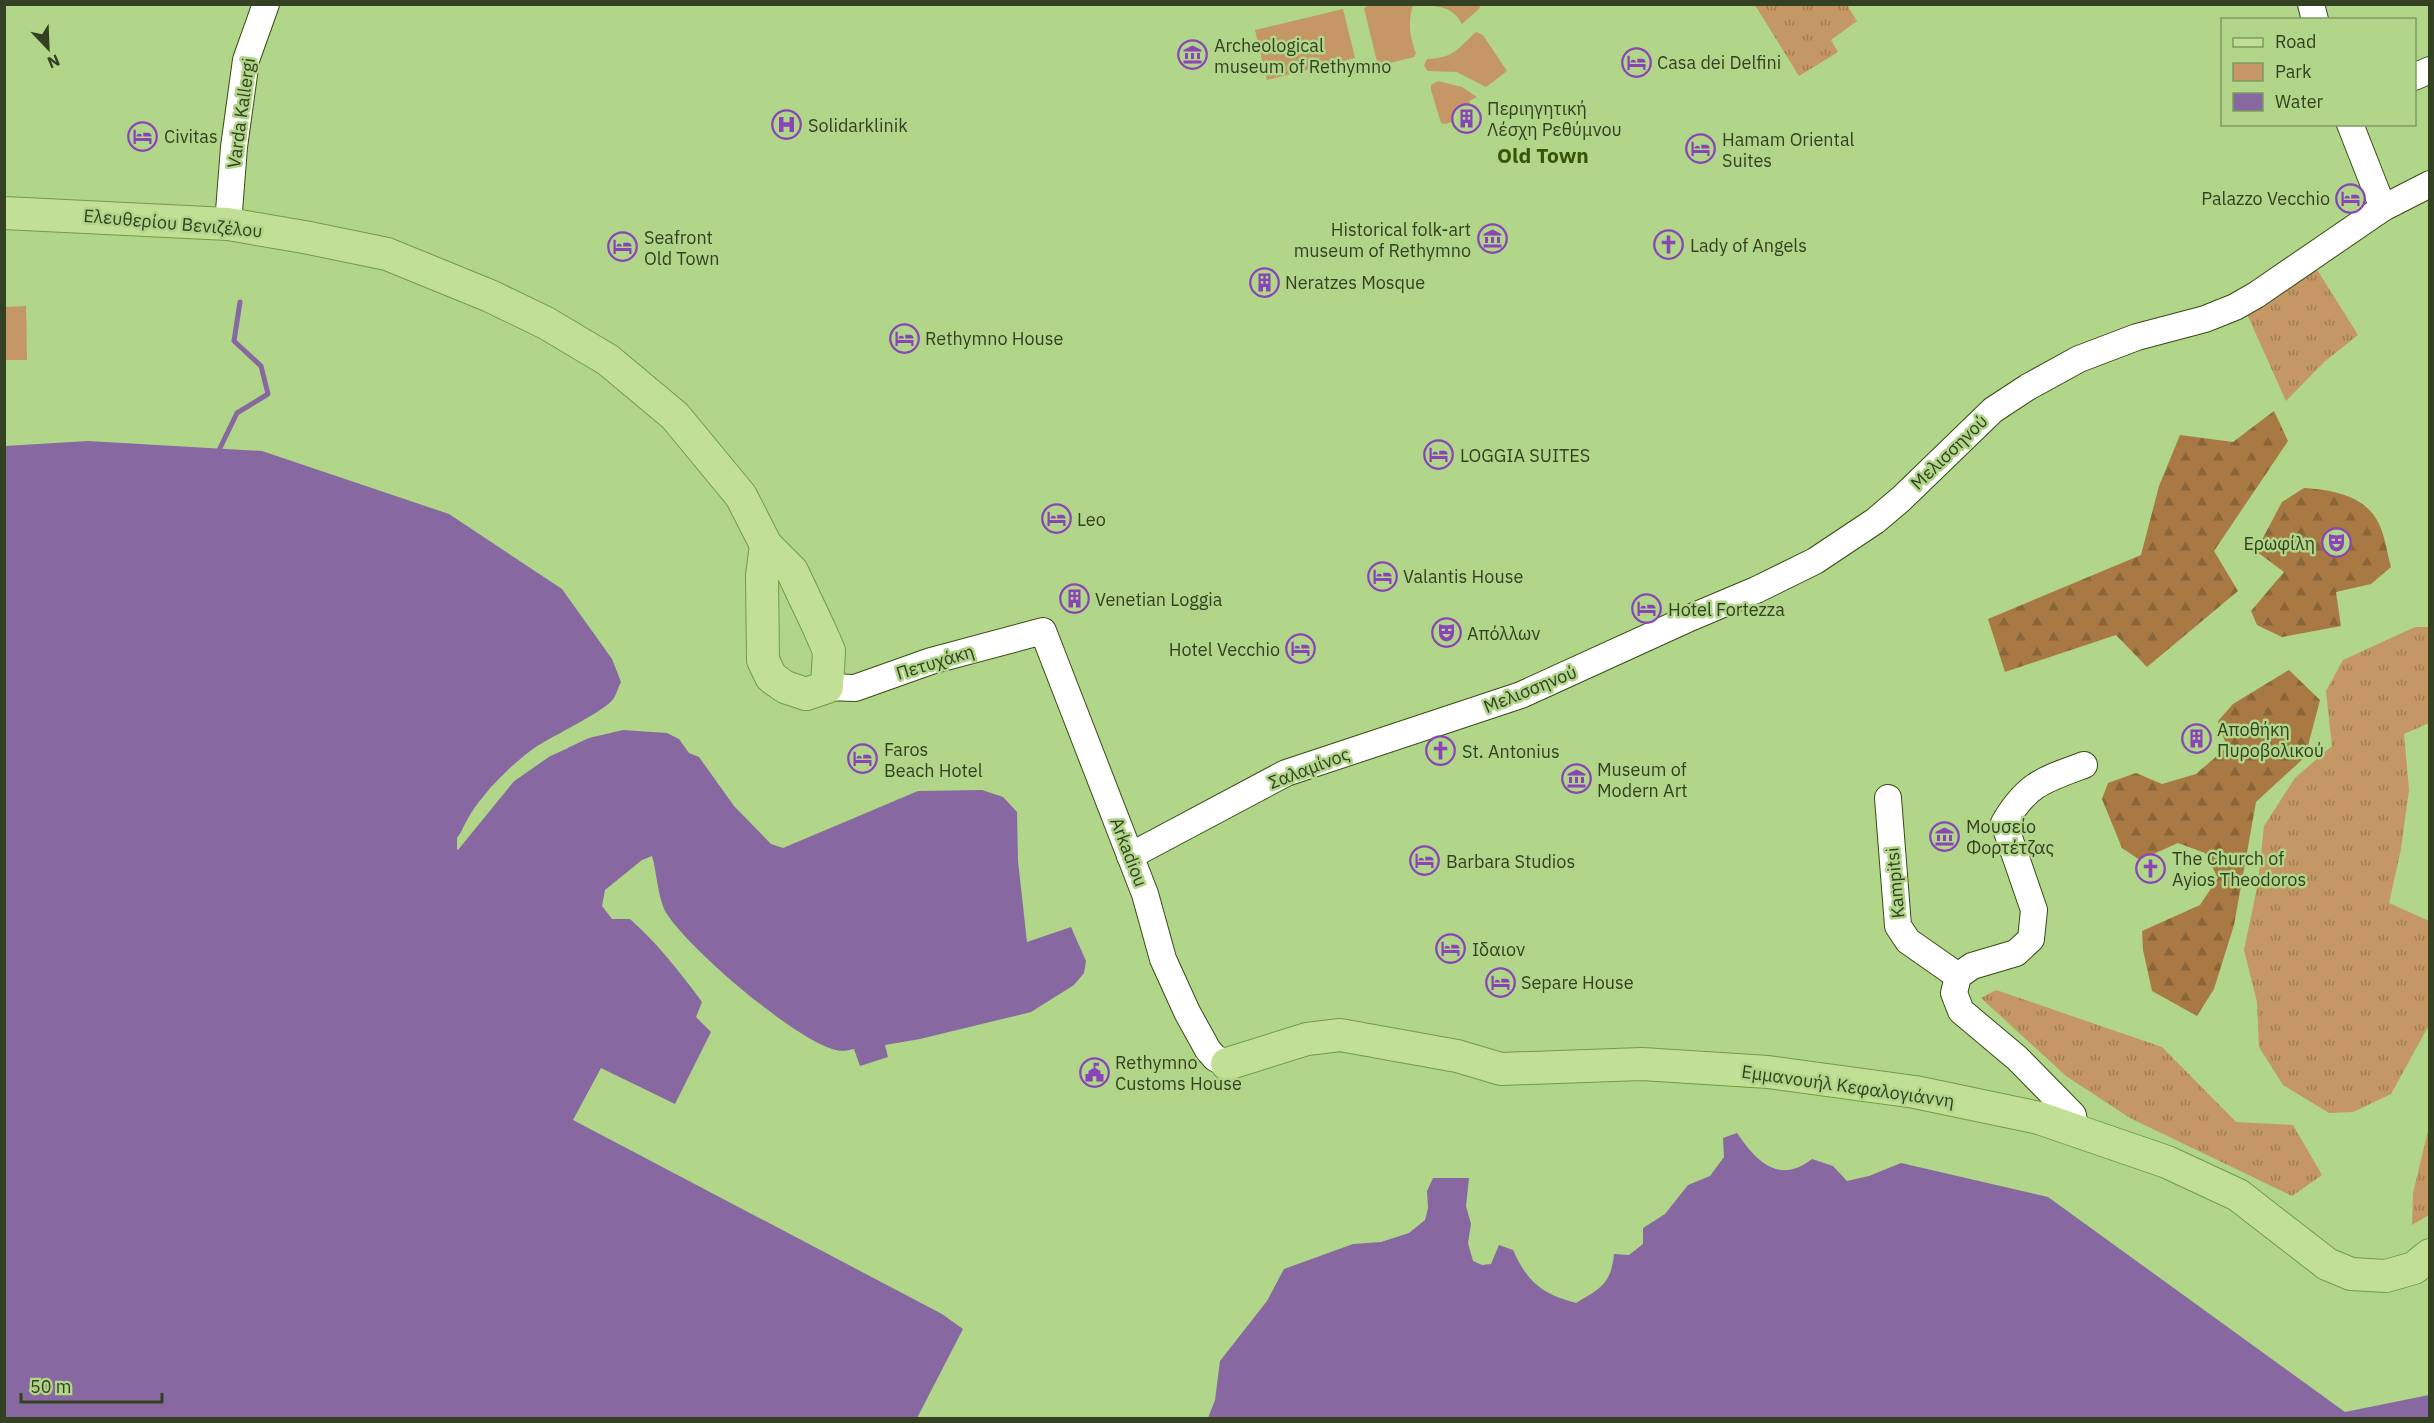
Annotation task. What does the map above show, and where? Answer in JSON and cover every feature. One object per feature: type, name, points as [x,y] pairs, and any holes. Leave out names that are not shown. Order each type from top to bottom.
[{"type":"main road","name":"Ελευθερίου Βενιζέλου","points":[[4,213],[228,224],[387,254],[490,296],[546,323],[608,360],[675,416],[741,496],[766,545],[792,572],[819,628],[829,651],[827,687]]},
{"type":"main road","points":[[766,545],[762,576],[763,660],[771,677],[785,687],[806,694],[827,687]]},
{"type":"main road","name":"Εμμανουήλ Κεφαλογιάννη","points":[[1227,1064],[1306,1039],[1340,1035],[1457,1056],[1501,1069],[1642,1064],[1768,1072],[1915,1092],[2039,1118],[2167,1162],[2238,1195],[2327,1264],[2351,1274],[2386,1276],[2414,1268],[2430,1255]]},
{"type":"street","name":"Varda Kallergi","points":[[228,224],[234,147],[246,60],[266,4]]},
{"type":"street","points":[[2416,77],[2430,70]]},
{"type":"street","points":[[2351,126],[2383,208]]},
{"type":"street","name":"Μελισσηνού","points":[[1465,716],[1581,669],[1815,561],[1875,521],[1901,499],[1992,410],[2010,398],[2079,359],[2137,337],[2205,319],[2235,307],[2256,296],[2383,208],[2430,184]]},
{"type":"street","name":"Πετυχάκη","points":[[827,687],[855,688],[931,661],[1043,631]]},
{"type":"street","name":"Arkadiou","points":[[1043,631],[1145,894],[1163,959],[1186,1012],[1209,1050],[1215,1058],[1227,1064]]},
{"type":"street","name":"Σαλαμίνος","points":[[1130,856],[1286,773],[1465,716]]},
{"type":"street","points":[[2075,1130],[2073,1116],[2017,1058],[1961,1011],[1954,993],[1958,976],[1972,966],[2016,953],[2031,939],[2034,910],[2004,823],[2017,801],[2036,783],[2084,765]]},
{"type":"street","name":"Kampitsi","points":[[1888,798],[1898,926],[1908,941],[1958,976]]},
{"type":"green space","points":[[1371,4],[1413,5],[1410,29],[1416,53],[1414,57],[1378,66],[1364,8]]},
{"type":"green space","points":[[1419,5],[1479,5],[1480,8],[1462,24],[1449,10]]},
{"type":"green space","points":[[1755,5],[1847,5],[1857,21],[1831,40],[1838,52],[1799,76]]},
{"type":"green space","points":[[1343,9],[1355,58],[1267,80],[1255,30]]},
{"type":"green space","points":[[1476,32],[1483,35],[1507,71],[1486,87],[1457,72],[1428,71],[1424,66],[1427,59],[1444,57],[1455,52]]},
{"type":"green space","points":[[1438,81],[1462,87],[1477,97],[1469,101],[1472,110],[1468,112],[1469,115],[1446,124],[1441,123],[1431,90],[1431,85]]},
{"type":"green space","points":[[2316,268],[2358,335],[2324,362],[2286,401],[2246,312]]},
{"type":"green space","points":[[26,306],[27,360],[5,360],[5,307]]},
{"type":"green space","points":[[2274,411],[2288,441],[2214,551],[2238,591],[2147,667],[2116,635],[2005,672],[1988,619],[2141,555],[2159,486],[2180,435],[2233,442]]},
{"type":"green space","points":[[2304,488],[2325,490],[2346,496],[2356,500],[2372,513],[2384,538],[2391,567],[2371,584],[2336,592],[2341,626],[2282,637],[2257,625],[2251,611],[2284,572],[2256,551],[2282,502]]},
{"type":"green space","points":[[2415,627],[2429,627],[2429,723],[2404,734],[2409,790],[2401,849],[2389,903],[2429,921],[2429,1025],[2391,1094],[2353,1112],[2329,1113],[2283,1085],[2259,1047],[2257,1002],[2244,950],[2258,883],[2264,826],[2295,778],[2332,746],[2326,691],[2343,660]]},
{"type":"green space","points":[[2289,670],[2320,700],[2305,757],[2256,802],[2234,925],[2214,989],[2197,1016],[2152,991],[2143,950],[2142,931],[2200,905],[2218,878],[2205,853],[2178,843],[2140,860],[2122,848],[2102,799],[2108,783],[2136,773],[2162,784],[2196,774],[2227,747],[2218,721],[2233,704]]},
{"type":"green space","points":[[1996,990],[2162,1047],[2236,1122],[2293,1125],[2322,1175],[2292,1196],[2130,1118],[2066,1076],[1981,998]]},
{"type":"green space","points":[[2429,1127],[2429,1215],[2412,1225],[2413,1193]]},
{"type":"water","points":[[88,441],[262,451],[449,514],[562,589],[612,659],[621,682],[614,698],[609,703],[536,747],[499,778],[486,792],[466,822],[458,850],[514,781],[550,756],[589,738],[623,730],[667,733],[679,739],[689,753],[699,757],[734,806],[771,844],[783,848],[918,791],[982,790],[1003,797],[1017,812],[1018,861],[1027,942],[1071,927],[1086,961],[1084,973],[1074,985],[1031,1012],[920,1039],[885,1045],[888,1057],[860,1066],[854,1049],[836,1050],[796,1030],[745,992],[697,949],[679,930],[664,908],[652,856],[642,860],[605,890],[602,906],[612,919],[630,919],[650,938],[702,1002],[696,1017],[711,1032],[675,1104],[601,1068],[573,1120],[942,1314],[963,1329],[917,1418],[5,1418],[5,446]]},
{"type":"water","points":[[1737,1133],[1752,1153],[1769,1166],[1779,1170],[1789,1170],[1812,1159],[1833,1166],[1847,1181],[1869,1176],[1901,1163],[2048,1197],[2345,1412],[2429,1395],[2429,1418],[1208,1418],[1215,1400],[1220,1361],[1267,1301],[1284,1269],[1353,1244],[1381,1242],[1409,1233],[1425,1220],[1428,1208],[1427,1191],[1433,1178],[1469,1178],[1466,1206],[1471,1224],[1468,1243],[1473,1261],[1482,1265],[1491,1264],[1499,1245],[1513,1250],[1524,1271],[1537,1286],[1554,1296],[1576,1303],[1598,1289],[1607,1279],[1614,1254],[1629,1255],[1643,1244],[1643,1228],[1665,1214],[1688,1185],[1710,1176],[1724,1157],[1723,1138]]},
{"type":"pier","points":[[562,734],[560,738],[538,749],[493,789],[460,842],[512,779],[549,753],[565,746],[568,748],[550,756],[514,781],[457,850],[457,838],[491,787],[536,747]]},
{"type":"waterway","points":[[220,448],[237,413],[268,394],[261,366],[234,341],[240,302]]},
{"type":"place","name":"Archeological museum of Rethymno","points":[[1193,55]]},
{"type":"place","name":"Casa dei Delfini","points":[[1636,62]]},
{"type":"place","name":"Περιηγητική Λέσχη Ρεθύμνου","points":[[1466,118]]},
{"type":"place","name":"Solidarklinik","points":[[787,125]]},
{"type":"place","name":"Civitas","points":[[143,136]]},
{"type":"place","name":"Hamam Oriental Suites","points":[[1701,149]]},
{"type":"place","name":"Palazzo Vecchio","points":[[2351,198]]},
{"type":"place","name":"Historical folk-art museum of Rethymno","points":[[1492,239]]},
{"type":"place","name":"Lady of Angels","points":[[1669,245]]},
{"type":"place","name":"Seafront Old Town","points":[[623,247]]},
{"type":"place","name":"Neratzes Mosque","points":[[1264,282]]},
{"type":"place","name":"Rethymno House","points":[[904,338]]},
{"type":"place","name":"LOGGIA SUITES","points":[[1439,455]]},
{"type":"place","name":"Leo","points":[[1056,519]]},
{"type":"place","name":"Ερωφίλη","points":[[2336,543]]},
{"type":"place","name":"Valantis House","points":[[1382,576]]},
{"type":"place","name":"Venetian Loggia","points":[[1074,599]]},
{"type":"place","name":"Hotel Fortezza","points":[[1647,609]]},
{"type":"place","name":"Απόλλων","points":[[1446,633]]},
{"type":"place","name":"Hotel Vecchio","points":[[1301,649]]},
{"type":"place","name":"Αποθήκη Πυροβολικού","points":[[2196,739]]},
{"type":"place","name":"St. Antonius","points":[[1441,751]]},
{"type":"place","name":"Faros Beach Hotel","points":[[863,759]]},
{"type":"place","name":"Museum of Modern Art","points":[[1576,779]]},
{"type":"place","name":"Μουσείο Φορτέτζας","points":[[1945,836]]},
{"type":"place","name":"Barbara Studios","points":[[1425,861]]},
{"type":"place","name":"The Church of Ayios Theodoros","points":[[2151,868]]},
{"type":"place","name":"Ιδαιον","points":[[1451,949]]},
{"type":"place","name":"Separe House","points":[[1500,982]]},
{"type":"place","name":"Rethymno Customs House","points":[[1094,1072]]},
{"type":"district","name":"Old Town","points":[[1543,155]]}]
